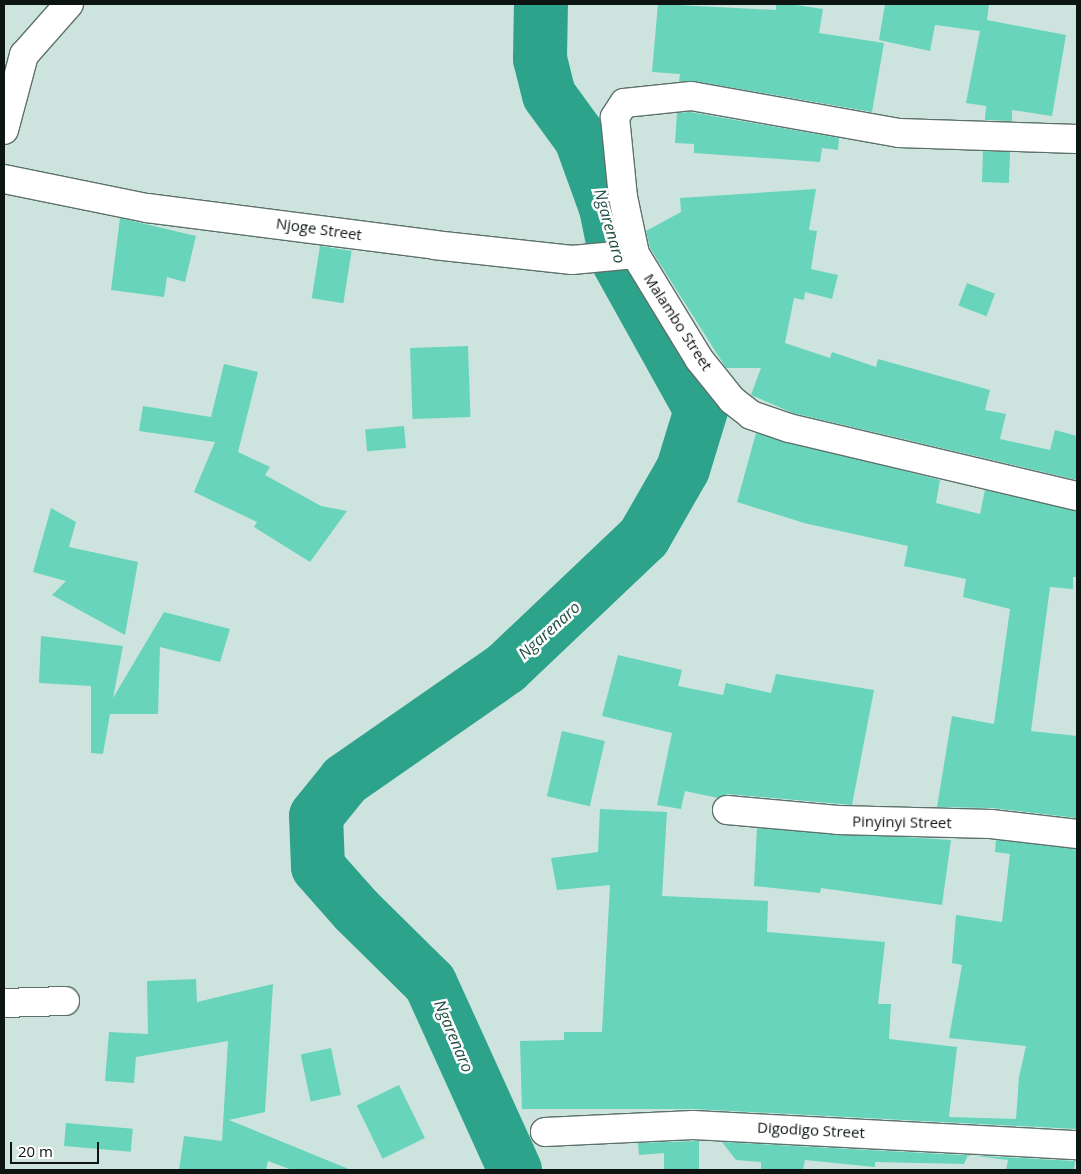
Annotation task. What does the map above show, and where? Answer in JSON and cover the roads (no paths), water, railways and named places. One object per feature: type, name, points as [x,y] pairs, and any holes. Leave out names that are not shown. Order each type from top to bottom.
[{"type":"street","points":[[4,130],[14,54],[69,4]]},
{"type":"street","name":"Malambo Street","points":[[1077,139],[899,133],[691,96],[624,103],[616,112],[615,128],[629,238],[635,254],[699,360],[732,400],[751,415],[825,438],[1077,496]]},
{"type":"street","name":"Njoge Street","points":[[4,179],[148,208],[434,245],[572,260],[635,254]]},
{"type":"street","name":"Pinyinyi Street","points":[[727,810],[838,820],[991,824],[1077,834]]},
{"type":"street","points":[[4,1003],[65,1001]]},
{"type":"street","name":"Digodigo Street","points":[[545,1132],[693,1125],[1077,1145]]},
{"type":"waterway","name":"Ngarenaro","points":[[515,1170],[430,983],[356,910],[318,867],[316,816],[345,780],[506,668],[644,537],[683,469],[701,410],[616,257],[606,208],[581,139],[549,95],[540,59],[541,4]]}]
